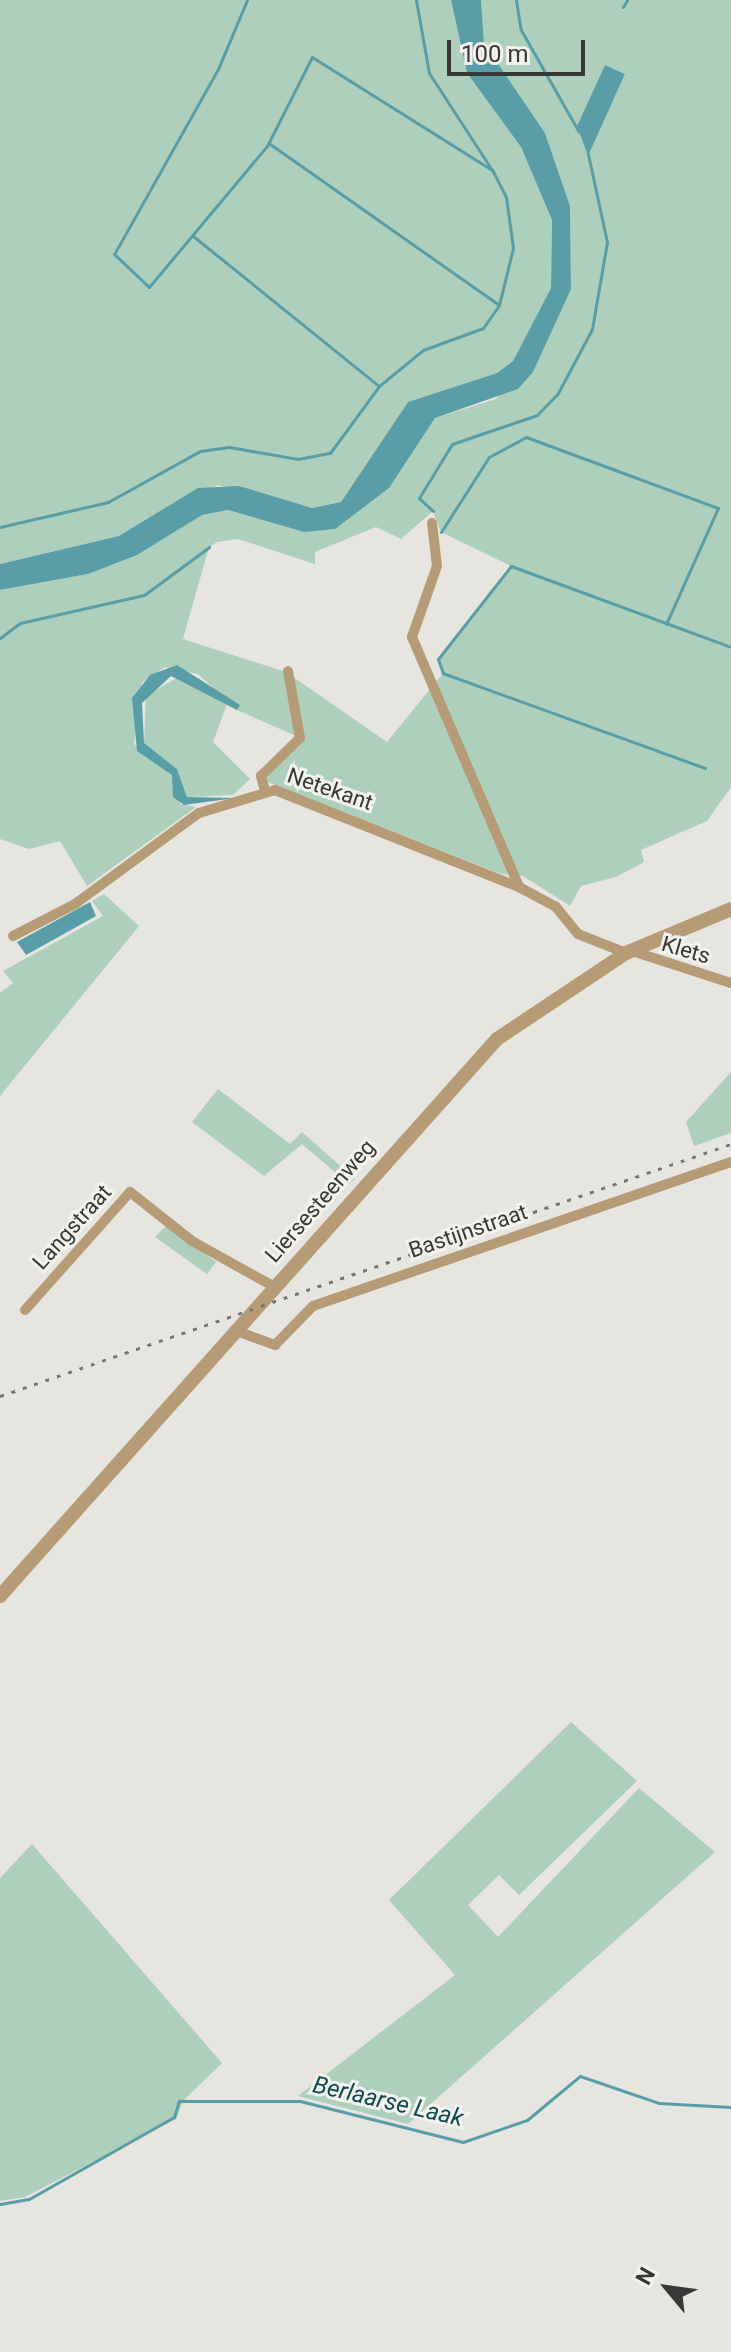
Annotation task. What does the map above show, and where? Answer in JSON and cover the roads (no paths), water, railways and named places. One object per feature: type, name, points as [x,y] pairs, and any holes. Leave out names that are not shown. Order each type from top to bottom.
[{"type":"street","points":[[432,523],[437,566],[417,610],[416,649],[519,887]]},
{"type":"street","points":[[265,791],[261,776],[300,738],[288,671]]},
{"type":"street","name":"Netekant","points":[[13,936],[75,904],[199,813],[265,791],[342,812],[519,887],[556,907],[578,934],[629,952]]},
{"type":"street","name":"Liersesteenweg","points":[[0,1596],[273,1286],[497,1039],[629,952],[731,909]]},
{"type":"street","name":"Klets","points":[[629,952],[731,983]]},
{"type":"street","name":"Bastijnstraat","points":[[234,1330],[275,1345],[313,1306],[731,1162]]},
{"type":"street","name":"Langstraat","points":[[25,1310],[130,1192],[192,1241],[273,1286]]},
{"type":"water","points":[[451,0],[481,0],[484,43],[545,133],[570,206],[571,289],[533,372],[518,389],[435,418],[389,488],[335,529],[304,532],[228,510],[202,515],[137,555],[88,574],[0,590],[0,564],[119,536],[198,488],[239,486],[312,508],[341,502],[408,402],[497,373],[513,361],[551,288],[552,220],[521,147],[467,73]]},
{"type":"water","points":[[605,65],[625,74],[588,156],[577,126]]},
{"type":"water","points":[[177,665],[240,705],[237,710],[171,676],[142,703],[144,743],[177,769],[187,797],[235,798],[184,805],[173,797],[172,775],[137,751],[132,698],[150,675]]},
{"type":"water","points":[[90,902],[96,916],[26,955],[17,942]]},
{"type":"waterway","points":[[247,0],[218,69],[114,254],[149,287],[267,146],[312,57],[492,170],[429,73],[416,0]]},
{"type":"waterway","points":[[516,0],[521,30],[579,132]]},
{"type":"waterway","points":[[623,7],[627,0]]},
{"type":"waterway","points":[[270,144],[499,305],[513,248],[506,197],[492,170]]},
{"type":"waterway","points":[[433,511],[419,498],[452,444],[537,415],[558,393],[592,329],[607,242],[588,154]]},
{"type":"waterway","points":[[193,236],[379,386],[423,350],[483,328],[499,305]]},
{"type":"waterway","points":[[0,527],[108,502],[200,451],[229,447],[298,459],[330,453],[379,386]]},
{"type":"waterway","points":[[441,532],[489,457],[526,437],[718,508],[666,624]]},
{"type":"waterway","points":[[0,638],[20,623],[144,595],[209,547]]},
{"type":"waterway","points":[[705,768],[443,673],[438,659],[511,566],[731,647]]},
{"type":"waterway","name":"Berlaarse Laak","points":[[0,2204],[29,2199],[174,2117],[179,2101],[300,2101],[463,2142],[527,2120],[580,2076],[659,2103],[731,2107]]},
{"type":"railway","points":[[0,1396],[731,1144]]}]
